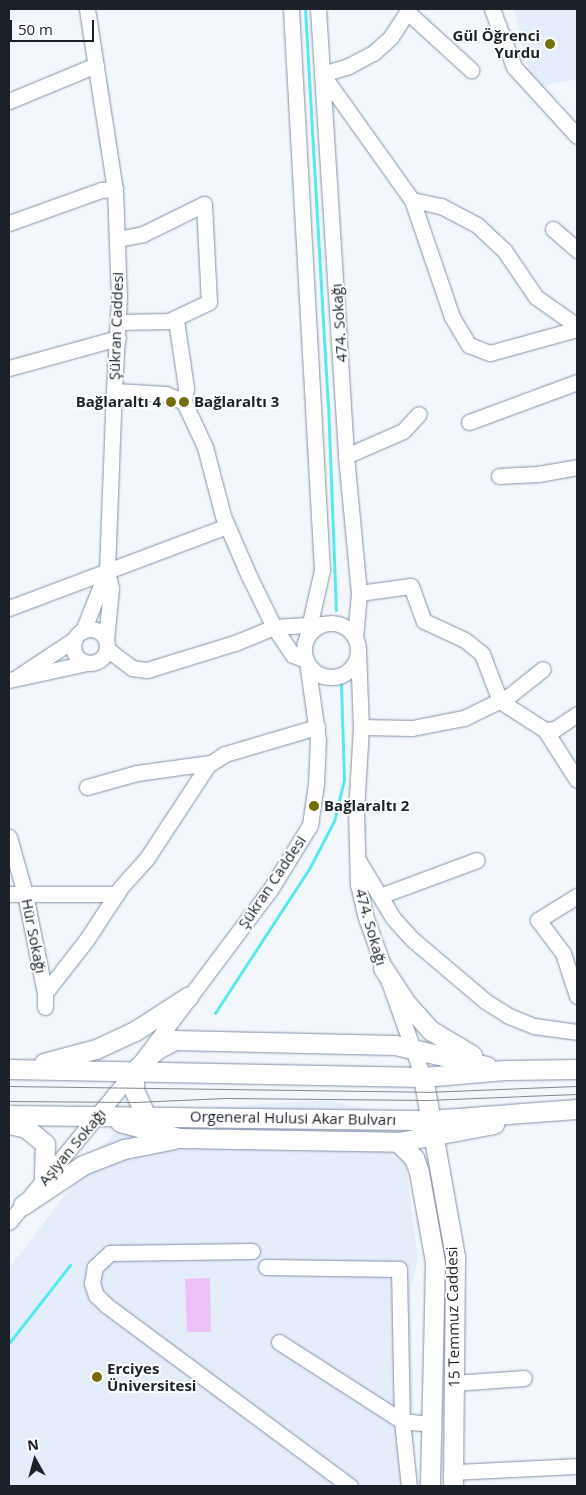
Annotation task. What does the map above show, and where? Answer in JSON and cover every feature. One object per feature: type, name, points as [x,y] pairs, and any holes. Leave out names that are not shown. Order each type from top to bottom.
[{"type":"main road","points":[[383,968],[406,1004],[430,1030],[458,1049],[505,1070]]},
{"type":"main road","points":[[13,1069],[96,1049],[135,1031],[189,996]]},
{"type":"main road","points":[[146,1116],[134,1090],[134,1071],[156,1050],[174,1040],[395,1045],[505,1070]]},
{"type":"main road","points":[[13,1069],[423,1077],[505,1070],[577,1069]]},
{"type":"main road","name":"15 Temmuz Caddesi","points":[[423,1077],[455,1257],[454,1479]]},
{"type":"main road","points":[[23,1206],[83,1165],[124,1149],[179,1138],[398,1142],[432,1128],[555,1110],[577,1109]]},
{"type":"main road","name":"Orgeneral Hulusi Akar Bulvarı","points":[[9,1115],[146,1116],[432,1128]]},
{"type":"main road","points":[[97,1116],[179,1138]]},
{"type":"main road","points":[[9,1124],[26,1128],[45,1144],[44,1180]]},
{"type":"main road","name":"15 Temmuz Caddesi","points":[[398,1142],[414,1158],[419,1172],[435,1262],[430,1486]]},
{"type":"street","name":"Şükran Caddesi","points":[[86,9],[115,189],[118,239],[118,338],[114,391],[166,394],[184,402]]},
{"type":"street","name":"474. Sokağı","points":[[291,9],[322,570],[313,628]]},
{"type":"street","name":"474. Sokağı","points":[[318,9],[346,456],[359,593],[357,644],[361,727],[357,859],[365,915],[423,1077]]},
{"type":"street","points":[[492,9],[514,68],[577,136]]},
{"type":"street","points":[[471,70],[415,12],[382,46],[362,60],[322,74],[412,200],[452,317],[469,345],[490,353],[577,328]]},
{"type":"street","points":[[9,101],[96,65]]},
{"type":"street","points":[[9,223],[101,190],[115,189]]},
{"type":"street","points":[[412,200],[455,211],[482,228],[504,250],[536,297],[577,328]]},
{"type":"street","points":[[118,239],[143,234],[204,204],[209,302],[176,320],[118,322]]},
{"type":"street","points":[[553,229],[577,250]]},
{"type":"street","points":[[13,679],[79,635],[98,631],[106,644],[132,668],[147,670],[274,627],[313,628],[341,625],[357,644],[355,663],[340,675],[321,675],[306,661],[292,655],[274,627],[227,526],[205,447],[184,402],[186,388],[176,320]]},
{"type":"street","points":[[9,368],[118,338]]},
{"type":"street","points":[[469,422],[577,382]]},
{"type":"street","points":[[13,679],[99,661],[106,644],[111,588],[107,569],[114,391]]},
{"type":"street","points":[[346,456],[403,431],[419,414]]},
{"type":"street","points":[[499,476],[538,474],[577,467]]},
{"type":"street","points":[[9,608],[107,569],[227,526]]},
{"type":"street","points":[[87,663],[76,654],[79,635],[107,569]]},
{"type":"street","points":[[359,593],[411,586],[424,621],[465,640],[482,654],[500,701],[545,730],[577,780]]},
{"type":"street","points":[[306,661],[304,649],[313,628]]},
{"type":"street","name":"Şükran Caddesi","points":[[134,1071],[270,890],[310,825],[316,784],[316,727],[306,661]]},
{"type":"street","points":[[361,727],[431,726],[464,718],[500,701],[543,669]]},
{"type":"street","points":[[545,730],[555,729],[577,714]]},
{"type":"street","points":[[9,894],[116,894],[147,858],[196,778],[210,763],[225,754],[316,727]]},
{"type":"street","points":[[87,787],[137,773],[210,763]]},
{"type":"street","name":"Hür Sokağı","points":[[9,837],[25,894],[45,1000],[87,940],[116,894]]},
{"type":"street","points":[[357,859],[393,918],[412,939],[497,1009],[534,1026],[577,1032]]},
{"type":"street","points":[[380,896],[477,860]]},
{"type":"street","points":[[577,896],[538,920],[563,953],[577,996]]},
{"type":"street","name":"Aşiyan Sokağı","points":[[9,1222],[134,1071]]},
{"type":"street","points":[[252,1251],[110,1253],[94,1267],[92,1283],[96,1295],[106,1306],[350,1486]]},
{"type":"street","points":[[266,1267],[399,1269],[402,1421],[408,1486]]},
{"type":"street","points":[[279,1342],[402,1421],[432,1424]]},
{"type":"street","points":[[454,1383],[524,1378]]},
{"type":"street","points":[[454,1479],[577,1466]]},
{"type":"shaded area","name":"Gül Öğrenci Yurdu","points":[[514,9],[577,9],[577,79],[542,86],[531,80]]},
{"type":"shaded area","points":[[327,1100],[366,1109],[402,1137],[418,1259],[411,1289],[415,1486],[9,1486],[9,1268],[104,1144],[118,1130],[161,1111]]},
{"type":"shaded area","points":[[210,1278],[211,1332],[187,1332],[185,1279]]},
{"type":"waterway","points":[[305,9],[328,403],[336,610]]},
{"type":"waterway","points":[[215,1013],[310,867],[334,821],[344,780],[341,682]]},
{"type":"waterway","points":[[9,1343],[70,1265]]},
{"type":"tram line","points":[[9,1086],[425,1092],[577,1086]]},
{"type":"tram line","points":[[9,1101],[134,1102],[226,1098],[427,1100],[577,1094]]},
{"type":"place","name":"Gül Öğrenci Yurdu","points":[[550,44]]},
{"type":"place","name":"Bağlaraltı 4","points":[[171,402]]},
{"type":"place","name":"Bağlaraltı 3","points":[[184,402]]},
{"type":"place","name":"Bağlaraltı 2","points":[[314,806]]},
{"type":"place","name":"Erciyes Üniversitesi","points":[[97,1377]]}]
